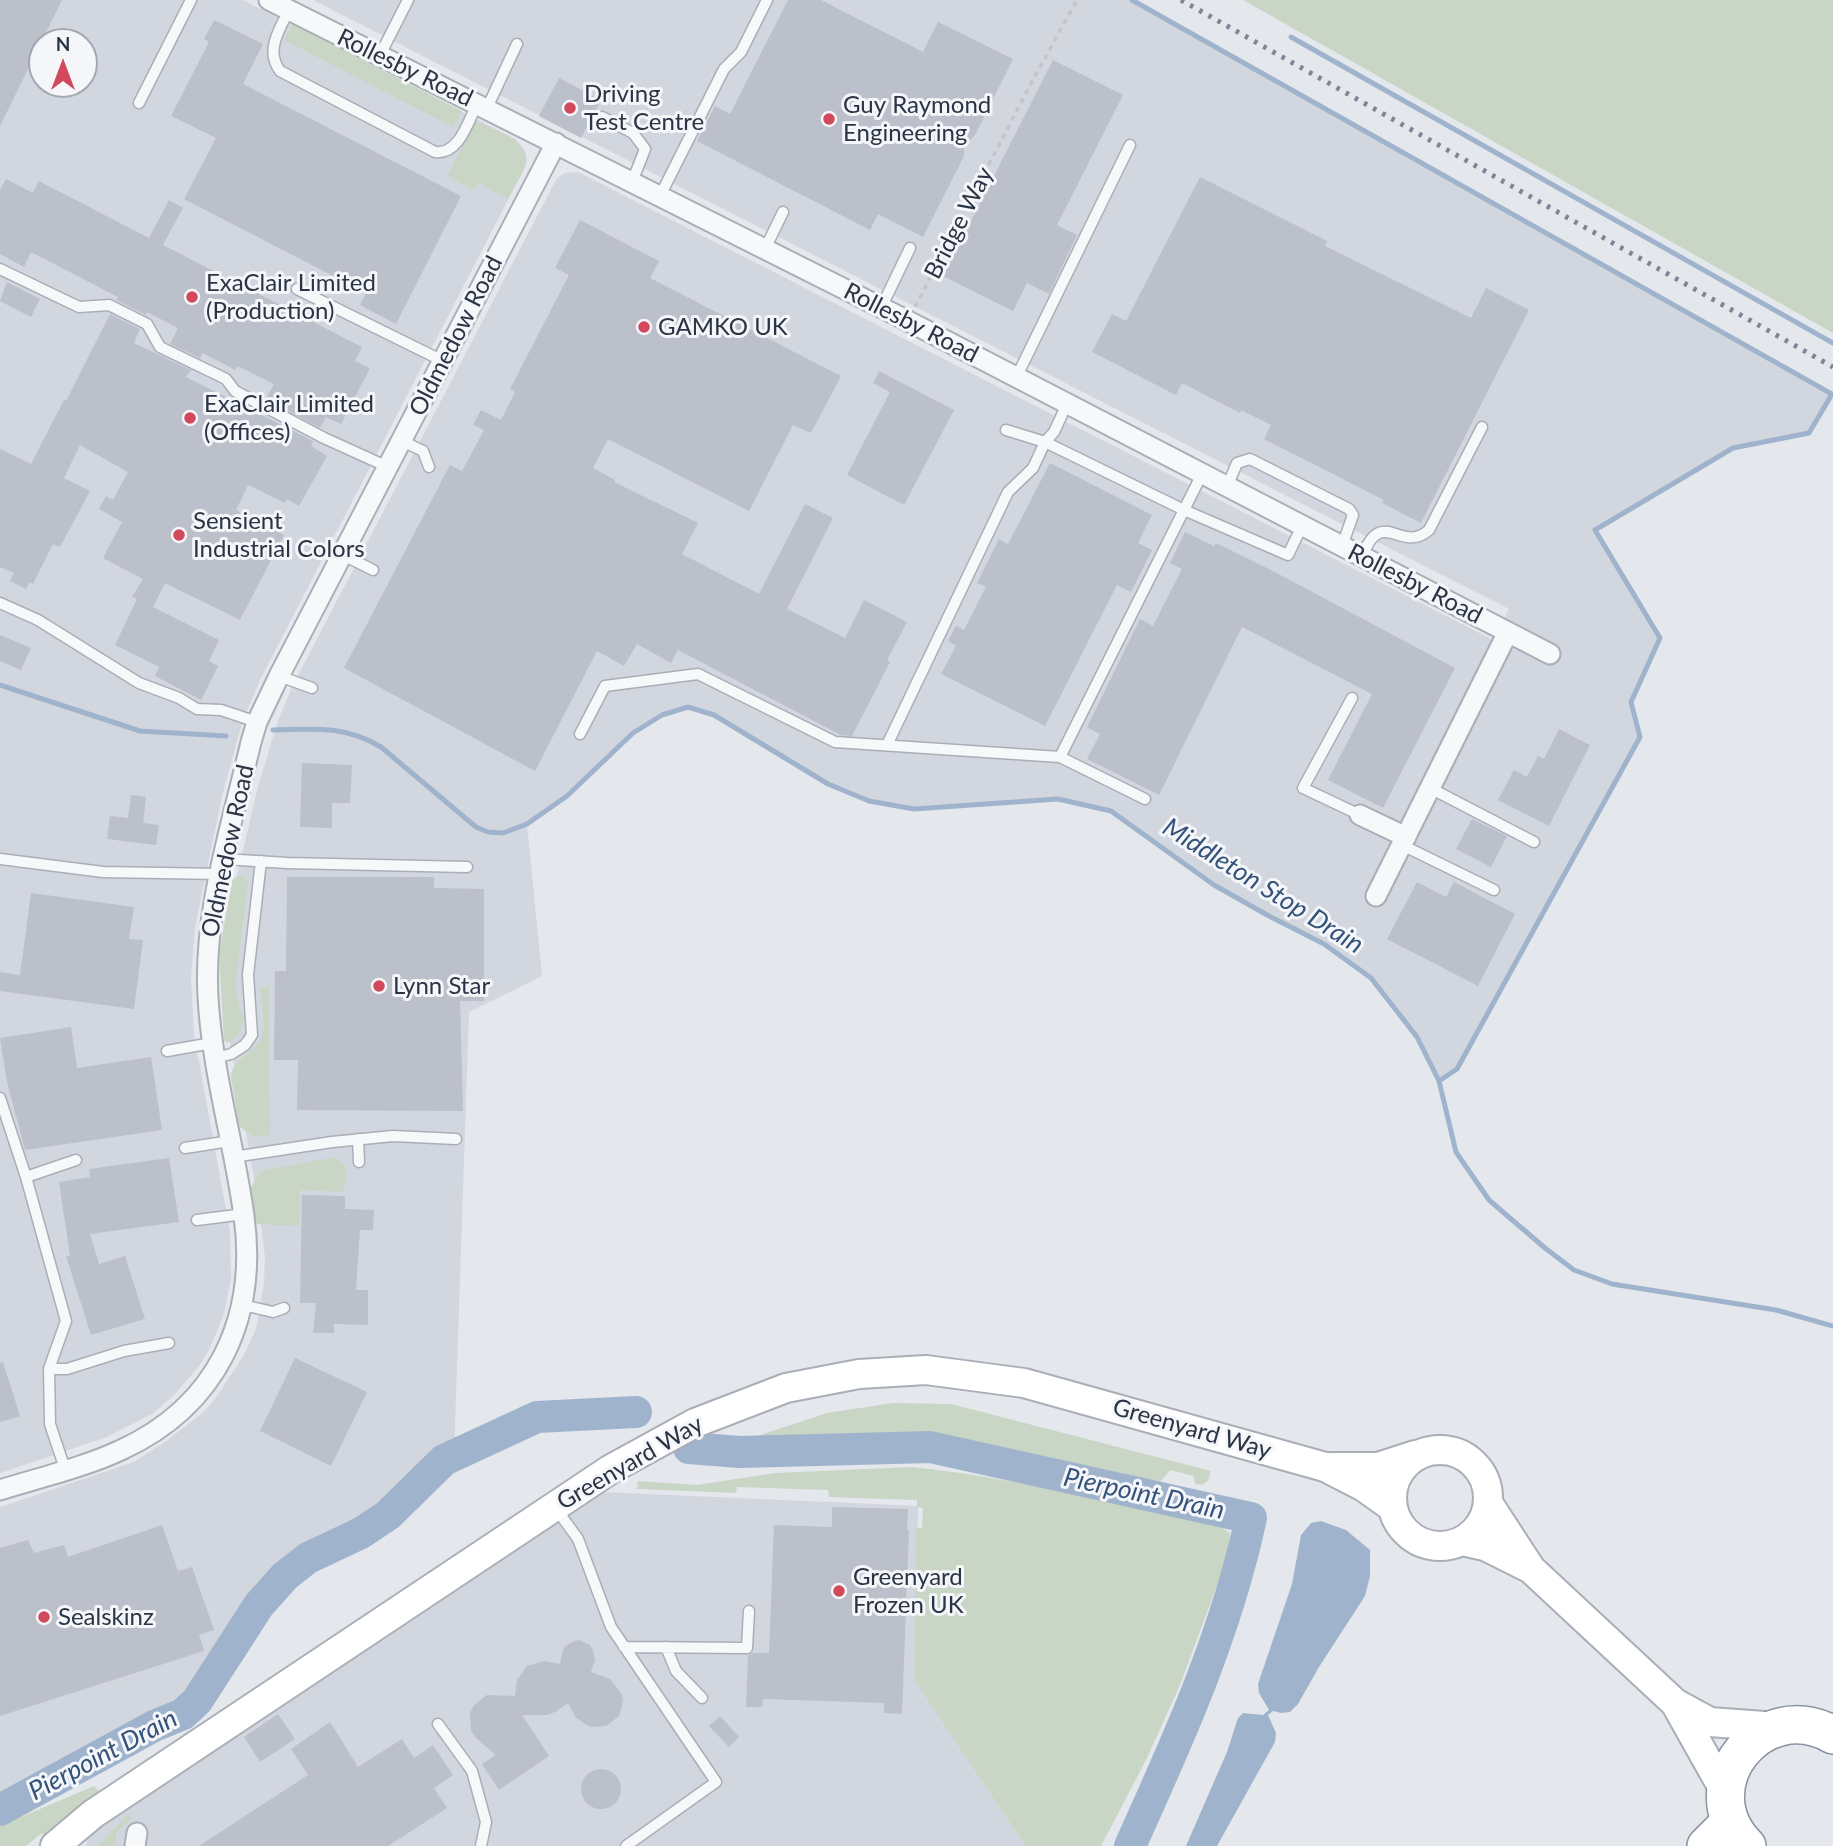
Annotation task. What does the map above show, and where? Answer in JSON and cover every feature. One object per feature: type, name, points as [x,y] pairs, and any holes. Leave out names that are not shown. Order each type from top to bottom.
[{"type":"highway","points":[[1727,1827],[1729,1774],[1736,1758],[1747,1744],[1762,1734],[1812,1725]]},
{"type":"street","name":"Rollesby Road","points":[[269,0],[908,321],[1550,654]]},
{"type":"street","name":"Oldmedow Road","points":[[0,1490],[128,1446],[166,1422],[192,1400],[220,1363],[230,1343],[243,1306],[247,1243],[214,1050],[208,1000],[207,949],[222,866],[257,722],[556,143]]},
{"type":"street","points":[[1376,896],[1508,632]]},
{"type":"street","points":[[1360,815],[1404,841]]},
{"type":"street","name":"Greenyard Way","points":[[55,1846],[93,1814],[611,1469],[695,1423],[786,1388],[859,1374],[926,1370],[1024,1382],[1325,1467],[1364,1487],[1392,1507]]},
{"type":"street","points":[[1435,1449],[1451,1450],[1466,1457],[1484,1477],[1488,1489],[1484,1518],[1475,1531],[1462,1541],[1446,1546],[1430,1545],[1415,1540],[1396,1520],[1392,1507],[1396,1476],[1406,1463],[1419,1454],[1435,1449]]},
{"type":"street","name":"Greenyard Way","points":[[1325,1467],[1378,1467],[1419,1454]]},
{"type":"street","points":[[1488,1503],[1531,1569],[1675,1703],[1710,1722],[1812,1725]]},
{"type":"street","points":[[1462,1541],[1485,1546],[1531,1569]]},
{"type":"street","points":[[1675,1703],[1727,1827]]},
{"type":"street","points":[[86,1846],[93,1814]]},
{"type":"lane","points":[[139,103],[191,0]]},
{"type":"lane","points":[[380,55],[408,0]]},
{"type":"lane","points":[[660,196],[724,69],[741,52],[767,0]]},
{"type":"lane","points":[[289,10],[276,36],[272,53],[274,63],[280,71],[435,152],[446,152],[454,147],[482,106],[517,44]]},
{"type":"lane","points":[[602,117],[634,133],[645,149],[632,182]]},
{"type":"lane","points":[[1016,378],[1130,145]]},
{"type":"lane","points":[[765,249],[783,212]]},
{"type":"lane","points":[[881,308],[910,248]]},
{"type":"lane","points":[[0,270],[79,307],[109,305],[146,324],[160,347],[226,379],[235,391],[389,467]]},
{"type":"lane","points":[[298,289],[443,361]]},
{"type":"lane","points":[[887,745],[1007,492],[1033,468],[1067,404]]},
{"type":"lane","points":[[1362,557],[1368,541],[1380,532],[1413,538],[1421,537],[1429,530],[1482,427]]},
{"type":"lane","points":[[1006,430],[1045,442],[1184,510],[1289,555],[1302,526]]},
{"type":"lane","points":[[402,441],[423,451],[429,467]]},
{"type":"lane","points":[[1227,486],[1237,463],[1250,459],[1349,509],[1353,515],[1342,546]]},
{"type":"lane","points":[[1060,757],[1202,474]]},
{"type":"lane","points":[[343,555],[373,570]]},
{"type":"lane","points":[[0,603],[37,620],[139,683],[179,698],[197,709],[221,710],[257,722]]},
{"type":"lane","points":[[580,734],[605,686],[698,674],[835,741],[1060,757],[1145,799]]},
{"type":"lane","points":[[279,676],[312,688]]},
{"type":"lane","points":[[1352,698],[1303,788],[1360,815]]},
{"type":"lane","points":[[1430,789],[1534,842]]},
{"type":"lane","points":[[1404,841],[1494,890]]},
{"type":"lane","points":[[0,859],[103,872],[222,866],[261,861],[467,867]]},
{"type":"lane","points":[[167,1051],[214,1050],[231,1054],[245,1045],[252,1035],[248,975],[261,861]]},
{"type":"lane","points":[[0,1098],[26,1177],[66,1321],[49,1369],[50,1424],[65,1469]]},
{"type":"lane","points":[[185,1148],[231,1149],[393,1136],[456,1139]]},
{"type":"lane","points":[[358,1139],[359,1163]]},
{"type":"lane","points":[[26,1177],[76,1160]]},
{"type":"lane","points":[[197,1220],[244,1214]]},
{"type":"lane","points":[[243,1306],[273,1312],[284,1308]]},
{"type":"lane","points":[[49,1369],[67,1369],[124,1351],[169,1343]]},
{"type":"lane","points":[[555,1507],[578,1539],[611,1627],[716,1782],[626,1846]]},
{"type":"lane","points":[[624,1647],[747,1648],[749,1611]]},
{"type":"lane","points":[[666,1647],[676,1671],[702,1698]]},
{"type":"lane","points":[[438,1724],[472,1771],[486,1822],[481,1846]]},
{"type":"path","name":"Bridge Way","points":[[908,321],[1077,0]]},
{"type":"shaded area","points":[[0,0],[243,0],[515,139],[524,148],[527,160],[260,680],[242,723],[222,796],[195,928],[191,977],[194,1034],[230,1231],[231,1279],[224,1314],[199,1366],[174,1395],[152,1414],[107,1437],[0,1473]]},
{"type":"shaded area","points":[[313,0],[1132,0],[1832,394],[1809,433],[1733,448],[1595,530],[1660,638],[1631,702],[1640,737],[1457,1069],[1439,1081],[1417,1037],[1371,978],[1324,944],[1214,885],[1111,811],[1058,799],[914,809],[869,801],[828,784],[714,715],[688,707],[662,715],[632,733],[567,796],[527,824],[542,976],[469,1012],[454,1455],[444,1460],[388,1515],[361,1533],[308,1558],[285,1576],[259,1605],[197,1701],[183,1714],[154,1726],[0,1810],[0,1507],[134,1462],[168,1440],[205,1411],[217,1396],[244,1355],[256,1329],[264,1284],[265,1257],[258,1201],[229,1037],[235,884],[259,783],[278,721],[292,687],[557,178],[565,173],[578,172],[1493,640],[1509,609]]},
{"type":"shaded area","points":[[602,1492],[918,1506],[914,1680],[1025,1846],[86,1846],[93,1814]]},
{"type":"green space","points":[[1243,0],[1833,0],[1833,333]]},
{"type":"green space","points":[[292,24],[462,111],[453,127],[284,40]]},
{"type":"green space","points":[[478,122],[515,139],[526,154],[525,167],[508,199],[479,183],[474,190],[447,176],[474,124]]},
{"type":"green space","points":[[244,876],[248,882],[235,989],[243,1019],[241,1030],[227,1043],[224,1040],[219,954],[232,880]]},
{"type":"green space","points":[[260,987],[269,987],[270,1135],[254,1137],[239,1126],[231,1077],[236,1064],[261,1040],[263,1016]]},
{"type":"green space","points":[[336,1157],[346,1167],[344,1192],[300,1190],[299,1226],[256,1224],[251,1187],[261,1171]]},
{"type":"green space","points":[[893,1403],[951,1404],[1211,1471],[1208,1481],[1202,1485],[1195,1484],[1194,1476],[1170,1470],[1159,1483],[1087,1471],[968,1443],[899,1435],[752,1443],[751,1438],[827,1413]]},
{"type":"green space","points":[[911,1467],[985,1477],[1171,1511],[1205,1520],[1230,1533],[1223,1569],[1180,1685],[1146,1760],[1101,1846],[1025,1846],[914,1680],[916,1528],[922,1528],[923,1508],[917,1507],[917,1500],[829,1497],[828,1490],[737,1487],[736,1493],[637,1489],[638,1481],[697,1485],[775,1473]]},
{"type":"green space","points":[[94,1786],[104,1797],[46,1839],[42,1833],[26,1846],[0,1846],[0,1826]]},
{"type":"green space","points":[[128,1814],[131,1819],[116,1832],[116,1846],[98,1846]]},
{"type":"water","points":[[1321,1521],[1346,1530],[1370,1550],[1370,1576],[1365,1596],[1298,1704],[1290,1712],[1273,1711],[1268,1715],[1276,1733],[1275,1742],[1217,1846],[1186,1846],[1227,1752],[1238,1718],[1243,1713],[1263,1715],[1269,1710],[1259,1693],[1258,1684],[1292,1584],[1301,1535],[1311,1523]]},
{"type":"building","points":[[0,0],[62,0],[48,28],[28,28],[28,69],[0,126]]},
{"type":"building","name":"Guy Raymond Engineering","points":[[788,0],[821,0],[923,52],[938,22],[1013,59],[975,135],[964,146],[964,156],[923,237],[878,214],[870,230],[697,141],[715,106],[730,114]]},
{"type":"building","points":[[214,20],[263,44],[243,84],[461,196],[396,324],[360,305],[366,293],[184,199],[216,138],[171,116],[209,42],[204,39]]},
{"type":"building","points":[[1053,60],[1123,95],[1057,225],[1077,235],[1049,294],[1027,283],[1013,311],[943,276]]},
{"type":"building","name":"Driving Test Centre","points":[[559,78],[601,100],[581,138],[539,116]]},
{"type":"building","points":[[1200,177],[1327,241],[1325,246],[1471,318],[1486,288],[1529,310],[1421,523],[1382,503],[1384,500],[1264,439],[1271,425],[1241,410],[1240,413],[1182,383],[1176,395],[1092,352],[1112,314],[1126,321]]},
{"type":"building","name":"ExaClair Limited (Production)","points":[[6,179],[33,193],[39,181],[149,238],[169,200],[183,208],[163,245],[362,347],[355,361],[370,368],[341,424],[326,417],[320,428],[266,399],[274,384],[238,366],[235,370],[203,353],[200,358],[170,344],[178,328],[116,300],[118,297],[31,252],[24,267],[0,254],[0,190]]},
{"type":"building","points":[[580,220],[659,261],[650,278],[841,376],[811,433],[793,425],[749,511],[608,439],[593,468],[615,480],[614,482],[698,523],[682,554],[759,594],[805,504],[833,518],[787,609],[845,638],[864,600],[907,622],[852,736],[841,735],[678,650],[671,663],[637,644],[624,666],[597,651],[535,771],[344,668],[450,465],[462,471],[484,430],[473,425],[481,410],[501,420],[515,392],[510,389],[569,275],[555,268]]},
{"type":"building","points":[[7,282],[40,299],[31,317],[0,301]]},
{"type":"building","points":[[110,314],[140,329],[134,343],[191,370],[186,377],[313,441],[311,446],[327,456],[299,506],[287,499],[285,503],[248,485],[236,510],[284,535],[240,620],[165,583],[153,607],[219,640],[209,661],[218,666],[201,700],[155,676],[159,667],[115,645],[137,599],[132,597],[143,579],[103,558],[122,522],[99,509],[106,496],[113,500],[128,472],[80,445],[64,478],[90,491],[60,547],[53,544],[33,584],[29,582],[26,589],[10,581],[14,573],[0,567],[0,449],[31,464]]},
{"type":"building","points":[[879,371],[954,410],[904,505],[847,475],[890,392],[873,383]]},
{"type":"building","points":[[1050,463],[1152,515],[1138,543],[1152,550],[1131,592],[1117,585],[1045,726],[941,674],[956,646],[948,641],[956,626],[964,630],[986,587],[977,583],[999,539],[1008,544]]},
{"type":"building","points":[[1185,532],[1214,546],[1216,543],[1271,570],[1455,668],[1383,808],[1328,780],[1372,694],[1242,627],[1159,795],[1087,759],[1100,734],[1087,727],[1140,619],[1153,626],[1182,569],[1170,563]]},
{"type":"building","points":[[0,635],[31,648],[21,670],[0,661]]},
{"type":"building","points":[[1559,729],[1590,745],[1549,826],[1498,800],[1514,770],[1527,777],[1538,756],[1544,759]]},
{"type":"building","points":[[302,763],[352,765],[350,803],[332,803],[332,828],[300,827]]},
{"type":"building","points":[[131,795],[146,797],[143,823],[159,825],[156,845],[107,839],[110,816],[128,818]]},
{"type":"building","points":[[1472,819],[1507,836],[1491,867],[1456,849]]},
{"type":"building","name":"Lynn Star","points":[[287,877],[434,877],[434,888],[484,889],[484,1001],[460,1001],[463,1111],[297,1110],[298,1060],[274,1060],[275,971],[286,971]]},
{"type":"building","points":[[1417,882],[1446,897],[1454,882],[1515,914],[1478,986],[1387,939]]},
{"type":"building","points":[[31,893],[134,907],[129,939],[143,940],[134,1009],[0,991],[0,972],[20,975]]},
{"type":"building","points":[[71,1027],[77,1068],[151,1057],[162,1130],[25,1150],[7,1082],[0,1038]]},
{"type":"building","points":[[169,1158],[179,1222],[90,1234],[99,1264],[125,1256],[145,1319],[91,1335],[66,1256],[70,1256],[59,1182],[90,1177],[89,1169]]},
{"type":"building","points":[[302,1195],[345,1196],[345,1209],[374,1210],[373,1230],[360,1230],[356,1290],[368,1290],[368,1325],[334,1324],[334,1333],[313,1333],[316,1303],[300,1303]]},
{"type":"building","points":[[295,1358],[367,1392],[331,1466],[260,1431]]},
{"type":"building","points":[[3,1362],[20,1416],[0,1422],[0,1363]]},
{"type":"building","name":"Greenyard Frozen UK","points":[[832,1507],[908,1509],[902,1714],[884,1713],[884,1703],[763,1699],[762,1707],[746,1707],[748,1655],[769,1653],[774,1525],[832,1527]]},
{"type":"building","points":[[162,1525],[178,1571],[192,1567],[214,1630],[199,1635],[204,1651],[0,1716],[0,1548],[28,1540],[34,1553],[64,1545],[68,1557]]},
{"type":"building","points":[[579,1640],[590,1645],[593,1650],[595,1660],[591,1672],[610,1679],[621,1693],[623,1701],[619,1716],[606,1726],[590,1727],[576,1718],[568,1703],[547,1715],[522,1715],[549,1756],[499,1790],[482,1764],[496,1755],[475,1737],[471,1730],[470,1713],[474,1705],[487,1695],[515,1696],[517,1680],[527,1666],[545,1661],[560,1664],[564,1647]]},
{"type":"building","points":[[278,1714],[295,1739],[260,1762],[244,1737]]},
{"type":"building","points":[[720,1716],[739,1737],[729,1747],[709,1726]]},
{"type":"building","points":[[330,1722],[358,1767],[402,1739],[414,1758],[433,1745],[453,1775],[434,1788],[447,1808],[388,1846],[199,1846],[308,1775],[291,1749]]},
{"type":"building","points":[[601,1769],[615,1775],[621,1789],[615,1803],[601,1809],[587,1803],[581,1789],[587,1775]]},
{"type":"waterway","points":[[1132,0],[1832,394],[1809,433],[1733,448],[1595,530],[1660,638],[1631,702],[1640,737],[1457,1069],[1439,1081]]},
{"type":"waterway","points":[[1291,37],[1833,343]]},
{"type":"waterway","name":"Middleton Stop Drain","points":[[0,685],[140,731],[226,736]]},
{"type":"waterway","name":"Middleton Stop Drain","points":[[273,730],[328,730],[367,740],[381,747],[476,827],[488,832],[503,833],[527,824],[567,796],[633,733],[662,715],[688,707],[714,715],[828,784],[869,801],[914,809],[1058,799],[1111,811],[1214,885],[1324,944],[1371,978],[1417,1037],[1439,1081],[1456,1152],[1489,1200],[1574,1270],[1612,1284],[1776,1310],[1833,1326]]},
{"type":"waterway","name":"Pierpoint Drain","points":[[0,1810],[154,1726],[183,1714],[197,1701],[259,1605],[285,1576],[308,1558],[361,1533],[388,1515],[444,1460],[537,1417],[636,1412]]},
{"type":"waterway","name":"Pierpoint Drain","points":[[689,1448],[740,1452],[930,1447],[1251,1518],[1241,1561],[1215,1644],[1130,1846]]},
{"type":"railway","points":[[1181,0],[1833,367]]},
{"type":"place","name":"Driving Test Centre","points":[[570,108]]},
{"type":"place","name":"Guy Raymond Engineering","points":[[829,119]]},
{"type":"place","name":"ExaClair Limited (Production)","points":[[192,297]]},
{"type":"place","name":"GAMKO UK","points":[[644,327]]},
{"type":"place","name":"ExaClair Limited (Offices)","points":[[190,418]]},
{"type":"place","name":"Sensient Industrial Colors","points":[[179,535]]},
{"type":"place","name":"Lynn Star","points":[[379,986]]},
{"type":"place","name":"Greenyard Frozen UK","points":[[839,1591]]},
{"type":"place","name":"Sealskinz","points":[[44,1617]]}]
